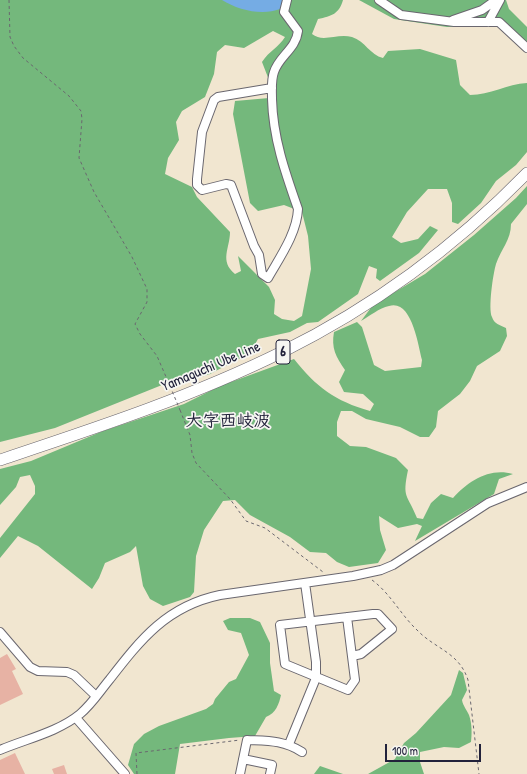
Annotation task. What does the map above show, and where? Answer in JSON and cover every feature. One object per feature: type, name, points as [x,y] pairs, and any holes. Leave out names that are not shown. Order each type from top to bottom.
[{"type":"main road","name":"Yamaguchi Ube Line","points":[[0,460],[186,395],[259,363],[307,339],[357,311],[420,268],[468,229],[527,173]]},
{"type":"street","points":[[272,88],[218,97],[214,100],[202,132],[197,179],[197,185],[202,190],[226,184],[231,185],[254,246],[259,255],[262,274],[268,278],[293,232],[298,218],[298,208],[278,150],[275,134],[272,88],[273,72],[276,66],[297,39],[298,31],[284,12],[287,0]]},
{"type":"street","points":[[379,0],[401,15],[446,21],[476,23],[499,22],[527,48]]},
{"type":"street","points":[[446,21],[482,10],[496,0]]},
{"type":"street","points":[[488,22],[500,0]]},
{"type":"street","points":[[0,750],[76,718],[146,635],[167,617],[181,609],[213,596],[365,574],[394,564],[488,504],[527,487]]},
{"type":"street","points":[[289,744],[316,678],[316,662],[305,583]]},
{"type":"street","points":[[347,617],[352,656],[356,680],[348,690],[285,664],[280,626],[311,621],[347,617],[378,614],[392,629],[361,654],[352,656]]},
{"type":"street","points":[[0,632],[30,667],[38,671],[67,672],[74,675],[96,696]]},
{"type":"street","points":[[76,718],[125,774]]},
{"type":"street","points":[[240,774],[246,740],[289,744],[302,752]]},
{"type":"street","points":[[243,759],[272,765],[270,774]]},
{"type":"path","points":[[9,0],[10,37],[14,46],[23,58],[69,96],[81,111],[82,119],[79,158],[94,192],[132,256],[147,289],[147,302],[135,324],[140,334],[157,356],[190,435],[192,453],[196,463],[230,500],[246,521],[264,528],[328,575],[341,578]]},
{"type":"path","points":[[365,574],[377,583],[417,631],[454,656],[466,674],[468,680],[479,774]]},
{"type":"path","points":[[137,774],[136,753],[229,740],[246,740]]},
{"type":"green space","points":[[0,0],[343,0],[334,14],[318,19],[312,34],[321,38],[341,36],[352,37],[357,39],[374,54],[383,58],[388,51],[420,49],[456,60],[460,85],[470,95],[477,95],[512,85],[527,83],[527,152],[516,165],[496,181],[481,203],[458,224],[452,222],[452,203],[447,189],[428,189],[407,212],[392,237],[401,243],[418,239],[430,226],[438,230],[419,253],[380,281],[376,278],[377,269],[369,266],[358,294],[318,322],[307,323],[290,332],[258,339],[250,353],[210,374],[182,383],[162,385],[55,428],[0,442]],"holes":[[[273,31],[285,37],[262,62],[269,80],[276,86],[276,93],[269,98],[235,101],[233,114],[250,203],[258,211],[284,205],[302,212],[308,236],[311,269],[302,316],[294,321],[282,319],[274,314],[275,300],[269,287],[238,256],[241,271],[235,274],[230,269],[226,259],[230,232],[197,197],[192,187],[165,174],[168,158],[179,140],[176,122],[182,111],[205,97],[214,74],[217,52],[225,45],[244,48]]]},
{"type":"green space","points":[[359,0],[506,0],[509,9],[527,27],[527,51],[507,31],[493,25],[447,27],[394,19]]},
{"type":"green space","points":[[527,186],[527,204],[511,224],[511,230],[496,264],[494,275],[491,313],[494,321],[506,328],[507,336],[500,351],[477,366],[470,381],[460,394],[438,411],[436,427],[429,437],[420,437],[400,427],[366,419],[352,411],[341,411],[337,422],[337,436],[350,446],[366,447],[396,458],[408,470],[405,486],[406,496],[417,518],[423,519],[431,503],[441,494],[453,498],[465,486],[480,477],[496,472],[513,474],[499,479],[494,494],[415,541],[422,526],[417,524],[398,528],[379,516],[380,530],[386,550],[378,563],[349,567],[337,562],[326,553],[310,552],[290,537],[250,515],[235,500],[223,501],[204,530],[196,556],[194,592],[190,597],[163,606],[150,599],[143,586],[136,546],[130,552],[105,563],[99,578],[92,589],[38,546],[18,536],[0,558],[0,538],[35,494],[35,486],[30,475],[20,477],[16,487],[0,505],[0,469],[31,461],[103,431],[184,404],[220,386],[294,359],[310,378],[327,392],[346,403],[370,411],[374,404],[363,394],[344,392],[339,382],[345,370],[335,352],[333,343],[334,332],[357,322],[362,327],[374,365],[385,371],[421,367],[422,360],[416,334],[413,325],[403,309],[397,306],[385,307],[361,321],[373,305],[425,274],[474,235],[516,198]]},
{"type":"green space","points":[[230,618],[250,618],[260,622],[270,643],[270,663],[274,691],[281,695],[276,708],[266,717],[255,736],[180,744],[175,774],[134,774],[128,765],[134,744],[144,734],[159,726],[206,709],[213,704],[215,699],[229,682],[236,679],[249,655],[241,633],[228,630],[223,621]]},
{"type":"green space","points":[[459,670],[463,673],[467,690],[462,700],[471,721],[471,742],[459,748],[444,747],[420,752],[420,762],[424,774],[368,774],[395,759],[404,743],[416,733],[451,695]]},
{"type":"green space","points":[[320,766],[343,774],[314,774]]},
{"type":"water","points":[[222,0],[284,0],[280,9],[258,12],[235,7]]},
{"type":"building","points":[[7,654],[16,669],[12,671],[23,694],[0,705],[0,658]]},
{"type":"building","points":[[15,753],[25,774],[0,774],[0,760]]},
{"type":"building","points":[[64,765],[67,774],[54,774],[52,769]]},
{"type":"district","name":"大字西岐波","points":[[228,421]]}]
